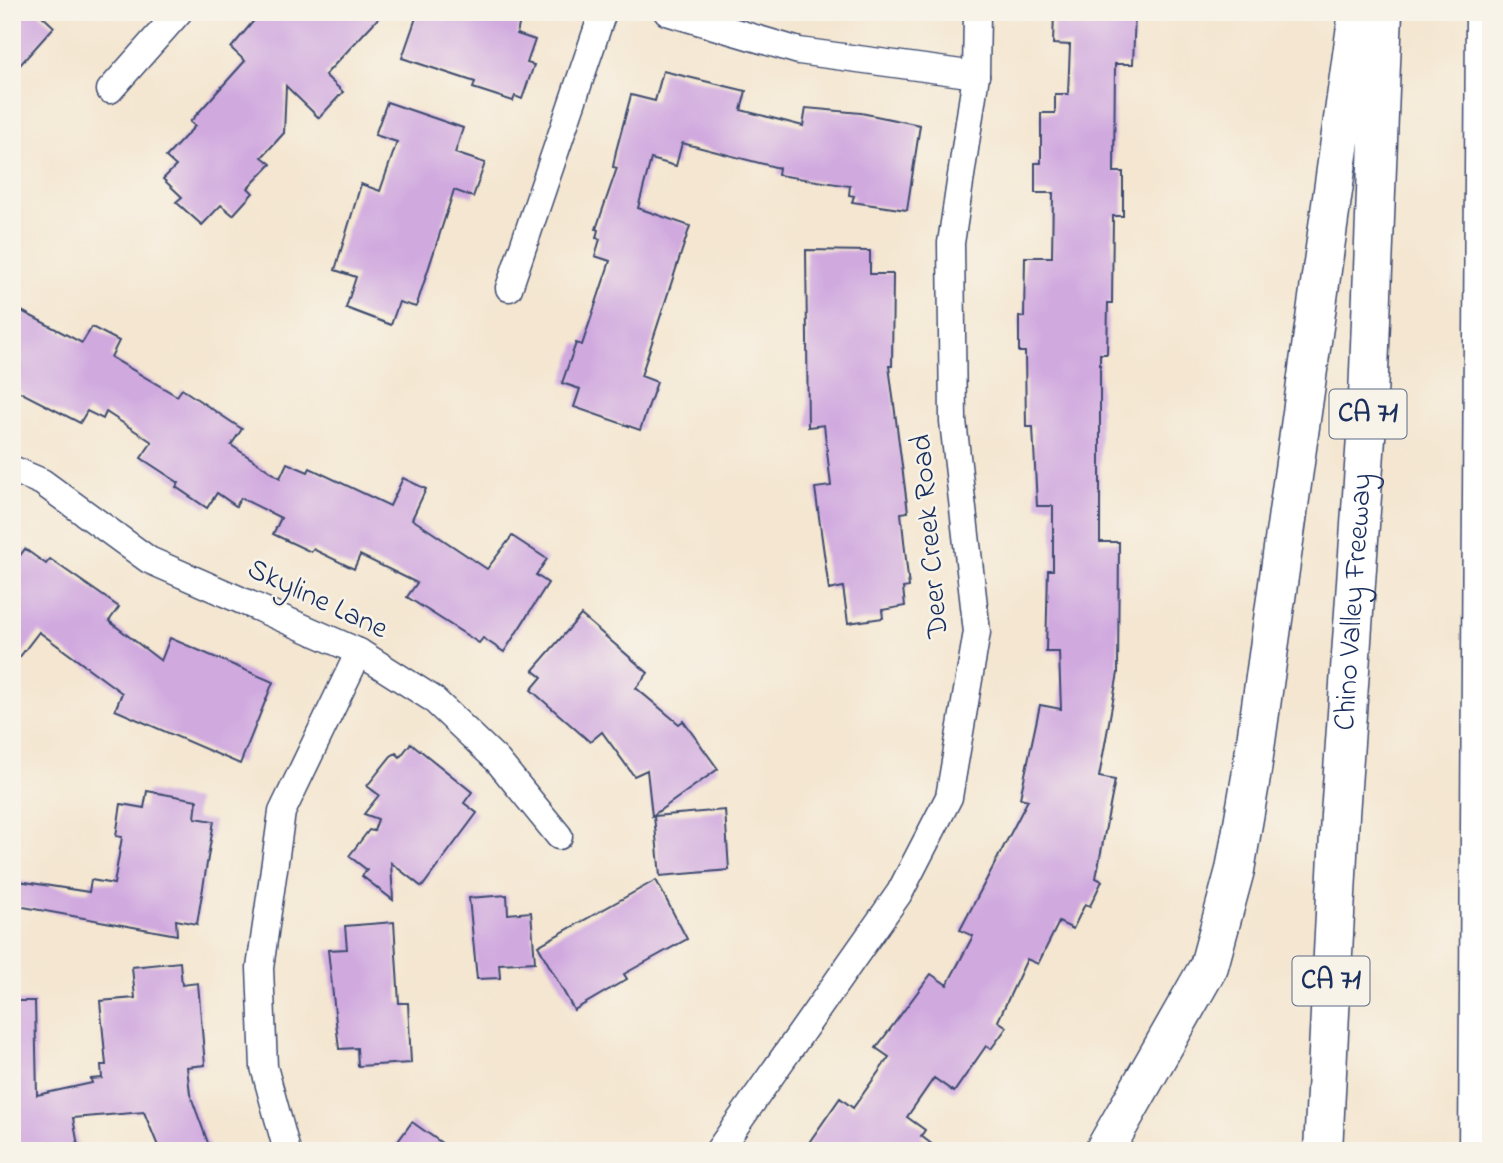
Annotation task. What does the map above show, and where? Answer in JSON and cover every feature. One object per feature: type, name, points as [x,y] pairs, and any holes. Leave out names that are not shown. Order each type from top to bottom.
[{"type":"highway","points":[[1104,1151],[1209,966],[1234,870],[1251,777],[1358,12]]},
{"type":"highway","name":"Chino Valley Freeway","points":[[1323,1149],[1340,815],[1367,423],[1383,12]]},
{"type":"highway","points":[[1478,1151],[1485,12]]},
{"type":"street","points":[[110,90],[179,12]]},
{"type":"street","points":[[509,288],[603,12]]},
{"type":"street","points":[[667,12],[799,51],[976,75]]},
{"type":"street","name":"Deer Creek Road","points":[[718,1151],[900,892],[949,797],[977,632],[953,421],[951,243],[976,75],[976,12]]},
{"type":"street","name":"Skyline Lane","points":[[12,469],[42,482],[149,560],[359,652],[433,699],[498,760],[559,836]]},
{"type":"street","points":[[287,1151],[264,1067],[260,968],[282,812],[359,652]]},
{"type":"building","points":[[12,12],[38,12],[54,27],[12,74]]},
{"type":"building","points":[[261,12],[384,12],[325,75],[343,92],[319,118],[286,86],[284,133],[262,157],[271,164],[248,188],[253,193],[233,215],[221,205],[202,225],[176,202],[182,197],[163,179],[176,166],[166,157],[195,126],[190,122],[245,61],[231,48]]},
{"type":"building","points":[[418,12],[495,12],[520,20],[517,34],[535,40],[527,63],[534,65],[522,99],[515,96],[513,101],[473,88],[475,82],[402,58]]},
{"type":"building","points":[[1054,12],[1135,12],[1133,64],[1115,64],[1114,172],[1123,172],[1123,216],[1113,216],[1112,303],[1108,303],[1107,354],[1100,354],[1100,542],[1119,542],[1118,673],[1099,777],[1115,780],[1096,878],[1102,881],[1090,906],[1085,904],[1073,929],[1059,922],[1038,964],[1027,959],[998,1021],[1007,1027],[991,1049],[986,1046],[954,1092],[934,1078],[907,1117],[925,1130],[921,1136],[941,1151],[803,1151],[840,1098],[853,1108],[889,1057],[876,1048],[931,974],[947,985],[973,936],[960,930],[1028,800],[1020,798],[1040,705],[1061,709],[1059,652],[1046,652],[1048,570],[1053,570],[1053,506],[1037,506],[1033,427],[1026,427],[1025,352],[1019,352],[1019,316],[1024,317],[1025,257],[1052,257],[1053,193],[1035,193],[1035,163],[1041,163],[1041,113],[1055,113],[1055,94],[1068,94],[1070,45],[1053,44]]},
{"type":"building","points":[[663,71],[746,91],[741,110],[803,126],[806,108],[861,113],[920,125],[907,210],[852,202],[854,196],[849,195],[850,186],[778,175],[779,168],[682,143],[676,166],[651,159],[638,208],[690,226],[641,376],[657,382],[640,430],[574,407],[580,389],[562,383],[576,343],[582,345],[610,261],[595,256],[600,239],[596,238],[596,229],[617,168],[613,167],[616,151],[631,95],[655,101]]},
{"type":"building","points":[[387,102],[463,128],[455,153],[485,163],[473,197],[454,190],[416,307],[399,302],[391,325],[346,308],[356,277],[335,270],[361,184],[380,191],[397,142],[375,135]]},
{"type":"building","points":[[806,250],[870,251],[870,274],[893,274],[892,366],[889,366],[908,512],[901,513],[909,587],[903,588],[905,606],[882,610],[883,618],[848,623],[843,587],[829,590],[815,488],[831,486],[824,425],[808,427]]},
{"type":"building","points":[[12,306],[82,343],[92,327],[119,341],[111,357],[177,396],[182,389],[242,429],[231,445],[280,478],[287,463],[308,472],[310,468],[390,506],[403,478],[426,489],[412,519],[487,569],[512,536],[547,559],[536,575],[548,583],[504,652],[483,638],[479,643],[407,597],[417,583],[360,555],[354,569],[273,534],[281,518],[241,498],[236,506],[217,493],[207,508],[176,487],[179,483],[141,458],[152,442],[106,412],[103,419],[87,411],[80,423],[12,388]]},
{"type":"building","points":[[25,549],[46,564],[50,559],[119,607],[109,621],[161,661],[170,638],[273,682],[240,764],[115,710],[122,693],[39,632],[12,667],[12,566]]},
{"type":"building","points":[[581,615],[648,673],[636,688],[679,724],[683,721],[718,769],[652,816],[647,770],[634,776],[602,732],[590,742],[531,690],[542,677],[533,670]]},
{"type":"building","points":[[411,743],[472,792],[464,803],[477,813],[422,887],[391,863],[393,900],[362,876],[367,870],[349,856],[369,830],[374,831],[378,819],[364,814],[379,795],[367,786],[391,756],[396,753],[400,757]]},
{"type":"building","points":[[147,791],[197,800],[195,818],[214,821],[197,924],[176,920],[177,935],[12,905],[12,880],[89,892],[91,880],[114,884],[122,837],[116,836],[121,804],[144,808]]},
{"type":"building","points":[[725,810],[729,870],[660,876],[654,816]]},
{"type":"building","points":[[656,880],[687,939],[624,974],[627,979],[574,1010],[538,946]]},
{"type":"building","points":[[507,895],[508,914],[531,912],[535,962],[499,964],[500,978],[477,979],[469,898]]},
{"type":"building","points":[[394,922],[399,1003],[408,1003],[411,1063],[358,1066],[357,1048],[339,1049],[328,950],[347,949],[345,926]]},
{"type":"building","points":[[180,962],[182,985],[198,983],[205,1065],[187,1067],[190,1094],[211,1151],[160,1151],[144,1112],[73,1118],[79,1151],[12,1151],[12,1001],[35,1001],[37,1095],[92,1083],[91,1079],[102,1078],[101,1065],[106,1065],[100,1001],[135,998],[132,967]]},
{"type":"building","points":[[412,1122],[453,1151],[391,1151]]}]
